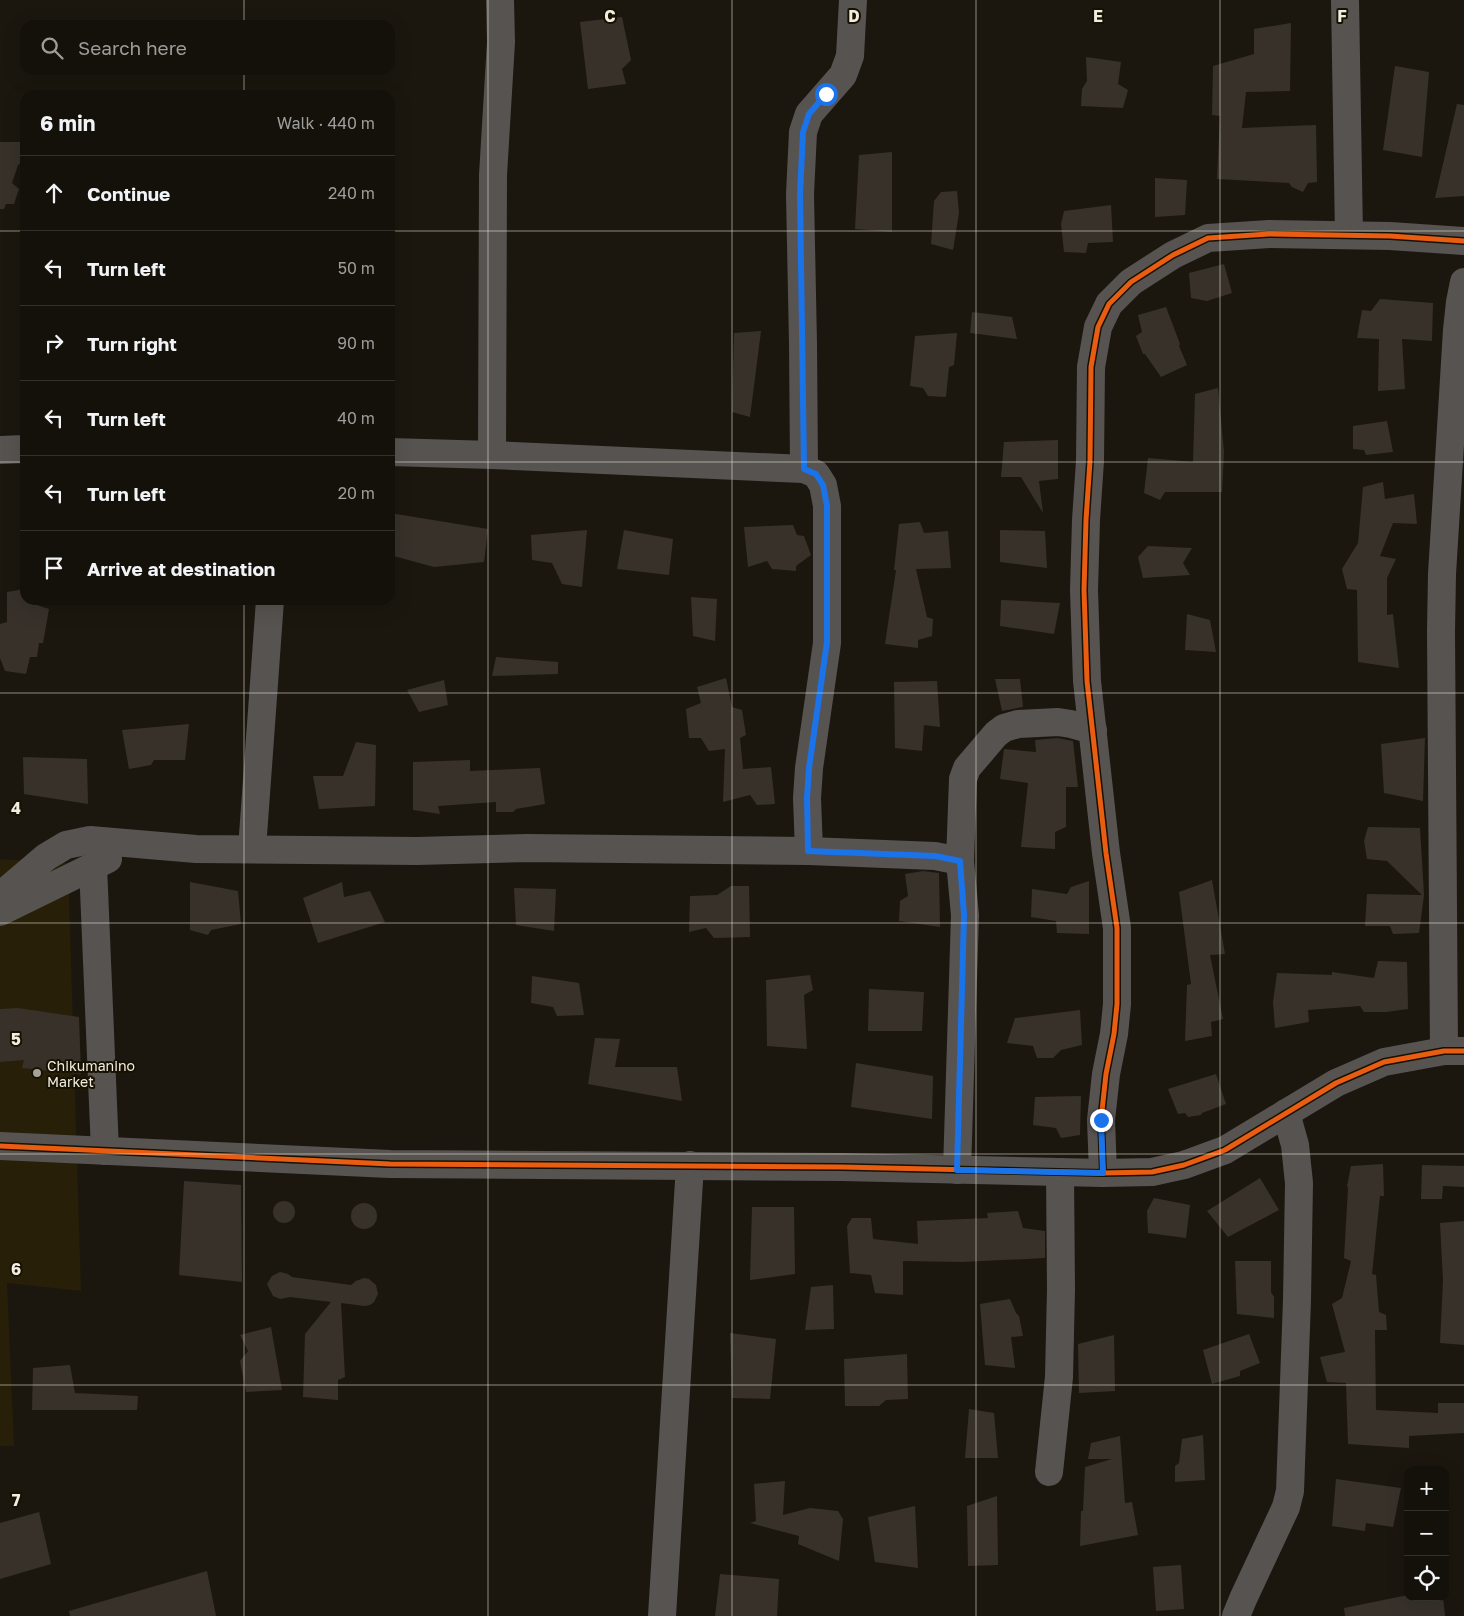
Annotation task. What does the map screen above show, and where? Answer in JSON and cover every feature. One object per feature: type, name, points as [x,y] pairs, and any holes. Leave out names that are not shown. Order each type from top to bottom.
[{"type":"street","points":[[492,455],[492,175],[501,42],[500,0]]},
{"type":"street","points":[[804,469],[800,194],[803,132],[809,114],[843,75],[850,56],[853,0]]},
{"type":"street","points":[[1345,0],[1349,235]]},
{"type":"street","points":[[1103,1173],[1101,1120],[1117,1004],[1117,928],[1106,853],[1087,681],[1084,590],[1090,452],[1090,367],[1098,327],[1109,304],[1131,282],[1173,255],[1208,238],[1269,234],[1464,240]]},
{"type":"street","points":[[0,1146],[390,1164],[690,1165],[1103,1173],[1152,1172],[1184,1165],[1225,1150],[1336,1084],[1384,1062],[1454,1051],[1441,752],[1442,574],[1457,330],[1464,282]]},
{"type":"street","points":[[0,450],[20,449]]},
{"type":"street","points":[[395,452],[804,469],[816,474],[823,485],[827,506],[827,642],[809,768],[807,798],[808,851]]},
{"type":"street","points":[[252,849],[270,605]]},
{"type":"street","points":[[957,1170],[964,915],[960,861],[963,779],[967,768],[996,734],[1004,728],[1018,724],[1058,722],[1093,730]]},
{"type":"street","points":[[1,898],[46,857],[66,845],[90,840],[196,849],[417,851],[537,848],[808,851],[935,856],[960,861]]},
{"type":"street","points":[[1,898],[93,866],[138,844]]},
{"type":"street","points":[[93,866],[104,1151]]},
{"type":"street","points":[[1236,1616],[1286,1507],[1290,1491],[1299,1183],[1295,1145],[1286,1113]]},
{"type":"street","points":[[662,1616],[690,1165]]},
{"type":"street","points":[[1048,1472],[1059,1377],[1062,1289],[1060,1172]]},
{"type":"shaded area","name":"Chikumanino Market","points":[[0,859],[68,863],[81,1291],[7,1283],[14,1446],[0,1446]]},
{"type":"building","points":[[622,17],[631,60],[622,69],[626,84],[588,89],[580,22]]},
{"type":"building","points":[[1291,23],[1290,91],[1246,92],[1242,128],[1316,125],[1317,182],[1308,183],[1303,192],[1292,187],[1289,183],[1217,179],[1220,116],[1212,115],[1213,66],[1254,54],[1254,29]]},
{"type":"building","points":[[1086,57],[1121,62],[1118,84],[1128,90],[1123,108],[1081,106],[1082,89],[1087,81]]},
{"type":"building","points":[[1395,66],[1429,72],[1422,157],[1383,150]]},
{"type":"building","points":[[1457,104],[1464,105],[1464,196],[1435,198]]},
{"type":"building","points":[[0,142],[20,142],[20,164],[12,183],[19,189],[14,204],[6,204],[4,209],[0,209]]},
{"type":"building","points":[[892,152],[892,232],[855,229],[859,155]]},
{"type":"building","points":[[1155,178],[1187,180],[1185,215],[1155,217]]},
{"type":"building","points":[[957,191],[959,213],[953,250],[931,244],[934,201],[941,192]]},
{"type":"building","points":[[1111,205],[1113,242],[1088,243],[1086,253],[1064,252],[1061,224],[1064,211]]},
{"type":"building","points":[[1224,264],[1232,293],[1207,301],[1191,298],[1189,273]]},
{"type":"building","points":[[1380,299],[1433,303],[1432,341],[1402,339],[1405,389],[1378,391],[1379,339],[1357,338],[1362,310],[1371,311]]},
{"type":"building","points":[[1166,307],[1187,365],[1161,377],[1145,354],[1143,354],[1136,336],[1142,332],[1138,315]]},
{"type":"building","points":[[972,312],[1012,317],[1017,339],[970,333]]},
{"type":"building","points":[[761,331],[750,417],[732,412],[734,333]]},
{"type":"building","points":[[957,333],[954,365],[949,367],[946,397],[928,396],[923,388],[910,386],[915,336]]},
{"type":"building","points":[[1218,388],[1224,452],[1222,492],[1165,492],[1160,500],[1144,493],[1148,458],[1193,462],[1195,394]]},
{"type":"building","points":[[1387,421],[1393,452],[1366,455],[1364,450],[1353,449],[1353,426]]},
{"type":"building","points":[[1058,440],[1058,479],[1039,481],[1043,513],[1021,477],[1001,477],[1004,442]]},
{"type":"building","points":[[1383,482],[1385,499],[1414,494],[1417,524],[1393,523],[1380,556],[1396,559],[1387,578],[1387,615],[1393,614],[1399,668],[1358,662],[1357,590],[1347,589],[1342,569],[1358,543],[1363,487]]},
{"type":"building","points":[[395,514],[488,529],[484,562],[434,567],[395,556]]},
{"type":"building","points":[[920,522],[924,533],[948,531],[951,568],[916,569],[927,617],[933,619],[932,636],[918,640],[918,648],[885,644],[896,570],[894,570],[899,524]]},
{"type":"building","points":[[793,525],[797,535],[804,536],[811,555],[796,566],[796,571],[772,569],[767,561],[748,567],[744,527]]},
{"type":"building","points":[[587,530],[582,587],[562,584],[552,563],[532,560],[531,535]]},
{"type":"building","points":[[624,530],[673,539],[669,575],[617,569]]},
{"type":"building","points":[[1000,530],[1045,531],[1047,568],[1000,562]]},
{"type":"building","points":[[1148,546],[1192,548],[1183,563],[1190,575],[1143,578],[1138,557]]},
{"type":"building","points":[[20,590],[20,605],[37,605],[49,609],[43,643],[39,643],[37,657],[30,657],[26,674],[5,671],[0,658],[0,624],[7,622],[7,592]]},
{"type":"building","points":[[691,597],[717,599],[715,641],[693,636]]},
{"type":"building","points":[[1001,600],[1060,603],[1054,634],[1000,626]]},
{"type":"building","points":[[1187,614],[1210,620],[1216,652],[1185,650]]},
{"type":"building","points":[[496,657],[558,662],[558,674],[492,676]]},
{"type":"building","points":[[726,678],[732,707],[742,710],[746,735],[740,738],[743,769],[771,767],[775,804],[757,805],[750,795],[723,802],[725,749],[709,751],[701,738],[689,738],[686,709],[701,703],[697,687]]},
{"type":"building","points":[[995,679],[1020,679],[1023,707],[1002,711]]},
{"type":"building","points":[[444,680],[448,705],[419,712],[407,690]]},
{"type":"building","points":[[937,681],[940,727],[924,725],[922,751],[895,748],[894,682]]},
{"type":"building","points":[[189,724],[185,760],[154,760],[151,765],[129,769],[122,730]]},
{"type":"building","points":[[1057,738],[1073,741],[1078,787],[1066,787],[1066,827],[1055,832],[1055,849],[1021,847],[1028,783],[1000,779],[1004,749],[1036,752],[1035,740]]},
{"type":"building","points":[[1425,738],[1423,801],[1384,793],[1381,744]]},
{"type":"building","points":[[356,742],[376,745],[375,806],[319,809],[313,776],[343,776]]},
{"type":"building","points":[[23,757],[87,759],[88,804],[24,794]]},
{"type":"building","points":[[470,760],[470,771],[540,768],[545,804],[516,809],[513,812],[496,812],[496,802],[438,806],[440,814],[413,810],[413,762]]},
{"type":"building","points":[[1368,827],[1420,828],[1424,895],[1419,933],[1393,934],[1390,926],[1365,926],[1367,894],[1422,895],[1387,861],[1367,859],[1364,841]]},
{"type":"building","points":[[923,871],[939,873],[940,927],[899,921],[900,901],[908,896],[905,874]]},
{"type":"building","points":[[1212,880],[1225,954],[1210,955],[1223,1019],[1211,1022],[1212,1036],[1185,1041],[1187,985],[1191,984],[1179,892]]},
{"type":"building","points":[[1089,881],[1089,934],[1057,933],[1056,921],[1031,917],[1032,889],[1067,894],[1071,887]]},
{"type":"building","points":[[190,882],[238,891],[241,924],[211,930],[208,935],[190,930]]},
{"type":"building","points":[[342,882],[344,897],[370,891],[385,922],[318,943],[303,898]]},
{"type":"building","points":[[731,886],[749,886],[750,937],[714,938],[706,928],[689,932],[690,896],[717,895]]},
{"type":"building","points":[[514,888],[556,889],[554,931],[516,925]]},
{"type":"building","points":[[1378,961],[1407,962],[1408,1009],[1364,1012],[1360,1006],[1308,1010],[1309,1022],[1275,1028],[1273,1002],[1277,973],[1332,975],[1332,972],[1374,978]]},
{"type":"building","points":[[810,975],[813,990],[804,995],[807,1049],[767,1046],[766,980]]},
{"type":"building","points":[[532,976],[579,983],[584,1015],[557,1016],[553,1007],[531,1003]]},
{"type":"building","points":[[869,989],[924,992],[922,1031],[868,1031]]},
{"type":"building","points":[[18,1008],[79,1017],[81,1074],[22,1068],[24,1060],[0,1062],[0,1009]]},
{"type":"building","points":[[1080,1010],[1082,1045],[1061,1050],[1053,1058],[1037,1058],[1033,1046],[1007,1043],[1015,1018]]},
{"type":"building","points":[[595,1038],[620,1039],[615,1067],[677,1067],[682,1101],[588,1084]]},
{"type":"building","points":[[856,1063],[933,1076],[932,1119],[851,1107]]},
{"type":"building","points":[[1216,1074],[1226,1104],[1201,1115],[1188,1117],[1185,1113],[1178,1114],[1168,1089]]},
{"type":"building","points":[[1081,1096],[1080,1135],[1061,1138],[1056,1128],[1033,1125],[1035,1097]]},
{"type":"building","points":[[1383,1164],[1384,1196],[1380,1196],[1372,1274],[1376,1275],[1379,1312],[1386,1315],[1387,1330],[1375,1330],[1376,1410],[1438,1413],[1438,1403],[1464,1403],[1464,1433],[1409,1436],[1409,1448],[1348,1444],[1346,1383],[1327,1382],[1320,1357],[1345,1352],[1332,1304],[1342,1298],[1351,1261],[1344,1258],[1347,1186],[1351,1166]]},
{"type":"building","points":[[1422,1165],[1464,1166],[1464,1187],[1443,1186],[1442,1199],[1421,1199]]},
{"type":"building","points":[[1260,1178],[1279,1210],[1228,1237],[1207,1211]]},
{"type":"building","points":[[184,1181],[241,1185],[242,1282],[179,1275]]},
{"type":"building","points":[[1154,1198],[1190,1205],[1186,1238],[1148,1233],[1147,1211]]},
{"type":"building","points":[[284,1201],[292,1204],[295,1212],[292,1220],[284,1223],[276,1220],[273,1212],[276,1204]]},
{"type":"building","points":[[364,1203],[373,1207],[377,1216],[373,1225],[364,1229],[355,1225],[351,1216],[355,1207]]},
{"type":"building","points":[[752,1207],[794,1207],[795,1274],[750,1280]]},
{"type":"building","points":[[1018,1211],[1023,1228],[1045,1231],[1045,1258],[962,1262],[903,1261],[903,1295],[875,1293],[871,1275],[850,1273],[847,1226],[852,1218],[871,1218],[873,1239],[918,1244],[917,1221],[988,1218],[987,1213]]},
{"type":"building","points":[[1464,1221],[1464,1345],[1440,1343],[1443,1280],[1440,1223]]},
{"type":"building","points":[[1235,1261],[1271,1261],[1271,1292],[1274,1297],[1274,1318],[1237,1314]]},
{"type":"building","points":[[280,1272],[292,1277],[351,1285],[364,1278],[369,1279],[376,1285],[378,1294],[370,1305],[341,1303],[345,1377],[338,1380],[338,1400],[303,1397],[305,1334],[331,1302],[290,1297],[280,1299],[273,1296],[267,1284],[272,1276]]},
{"type":"building","points":[[833,1285],[834,1329],[805,1330],[811,1287]]},
{"type":"building","points":[[1010,1299],[1019,1316],[1023,1336],[1011,1337],[1015,1368],[985,1365],[980,1304]]},
{"type":"building","points":[[271,1327],[282,1390],[246,1392],[240,1361],[248,1351],[240,1335]]},
{"type":"building","points":[[730,1333],[776,1339],[770,1399],[732,1398]]},
{"type":"building","points":[[1249,1334],[1260,1363],[1240,1371],[1240,1376],[1212,1384],[1203,1350]]},
{"type":"building","points":[[1114,1335],[1115,1391],[1079,1393],[1078,1344]]},
{"type":"building","points":[[907,1354],[908,1399],[886,1400],[879,1406],[845,1406],[844,1359]]},
{"type":"building","points":[[70,1365],[75,1393],[138,1396],[137,1410],[32,1410],[33,1368]]},
{"type":"building","points":[[969,1409],[994,1413],[998,1458],[965,1458]]},
{"type":"building","points":[[1203,1435],[1205,1480],[1175,1482],[1175,1466],[1179,1463],[1182,1439]]},
{"type":"building","points":[[1120,1436],[1125,1503],[1132,1502],[1138,1535],[1080,1546],[1085,1467],[1112,1459],[1088,1459],[1091,1443]]},
{"type":"building","points":[[1336,1479],[1401,1488],[1393,1527],[1366,1523],[1365,1531],[1332,1526]]},
{"type":"building","points":[[785,1481],[783,1515],[810,1508],[838,1511],[843,1519],[839,1561],[798,1544],[799,1536],[750,1523],[756,1521],[754,1484]]},
{"type":"building","points":[[997,1496],[998,1565],[968,1566],[967,1506]]},
{"type":"building","points":[[915,1506],[918,1568],[875,1562],[868,1517]]},
{"type":"building","points":[[39,1512],[51,1564],[0,1579],[0,1523]]},
{"type":"building","points":[[1181,1565],[1184,1609],[1156,1611],[1153,1567]]},
{"type":"building","points":[[207,1571],[216,1616],[70,1616],[69,1611]]},
{"type":"building","points":[[720,1574],[779,1579],[777,1616],[715,1616]]},
{"type":"building","points":[[1404,1596],[1404,1601],[1443,1601],[1445,1616],[1345,1616],[1344,1608]]},
{"type":"cycle path","points":[[1103,1173],[1101,1120],[1117,1004],[1117,928],[1106,853],[1087,681],[1084,590],[1090,461],[1091,367],[1098,327],[1109,304],[1131,282],[1173,255],[1208,238],[1269,234],[1390,236],[1464,241]]},
{"type":"cycle path","points":[[0,1146],[390,1164],[842,1167],[1103,1173],[1152,1172],[1184,1165],[1225,1150],[1336,1083],[1384,1062],[1444,1051],[1464,1051]]},
{"type":"place","name":"Chikumanino Market","points":[[37,1073]]},
{"type":"route","points":[[826,94],[809,114],[803,132],[800,194],[804,469],[816,474],[823,485],[827,506],[827,642],[809,768],[807,798],[808,851],[935,856],[960,861],[964,915],[957,1170],[1103,1173],[1101,1120]]}]
